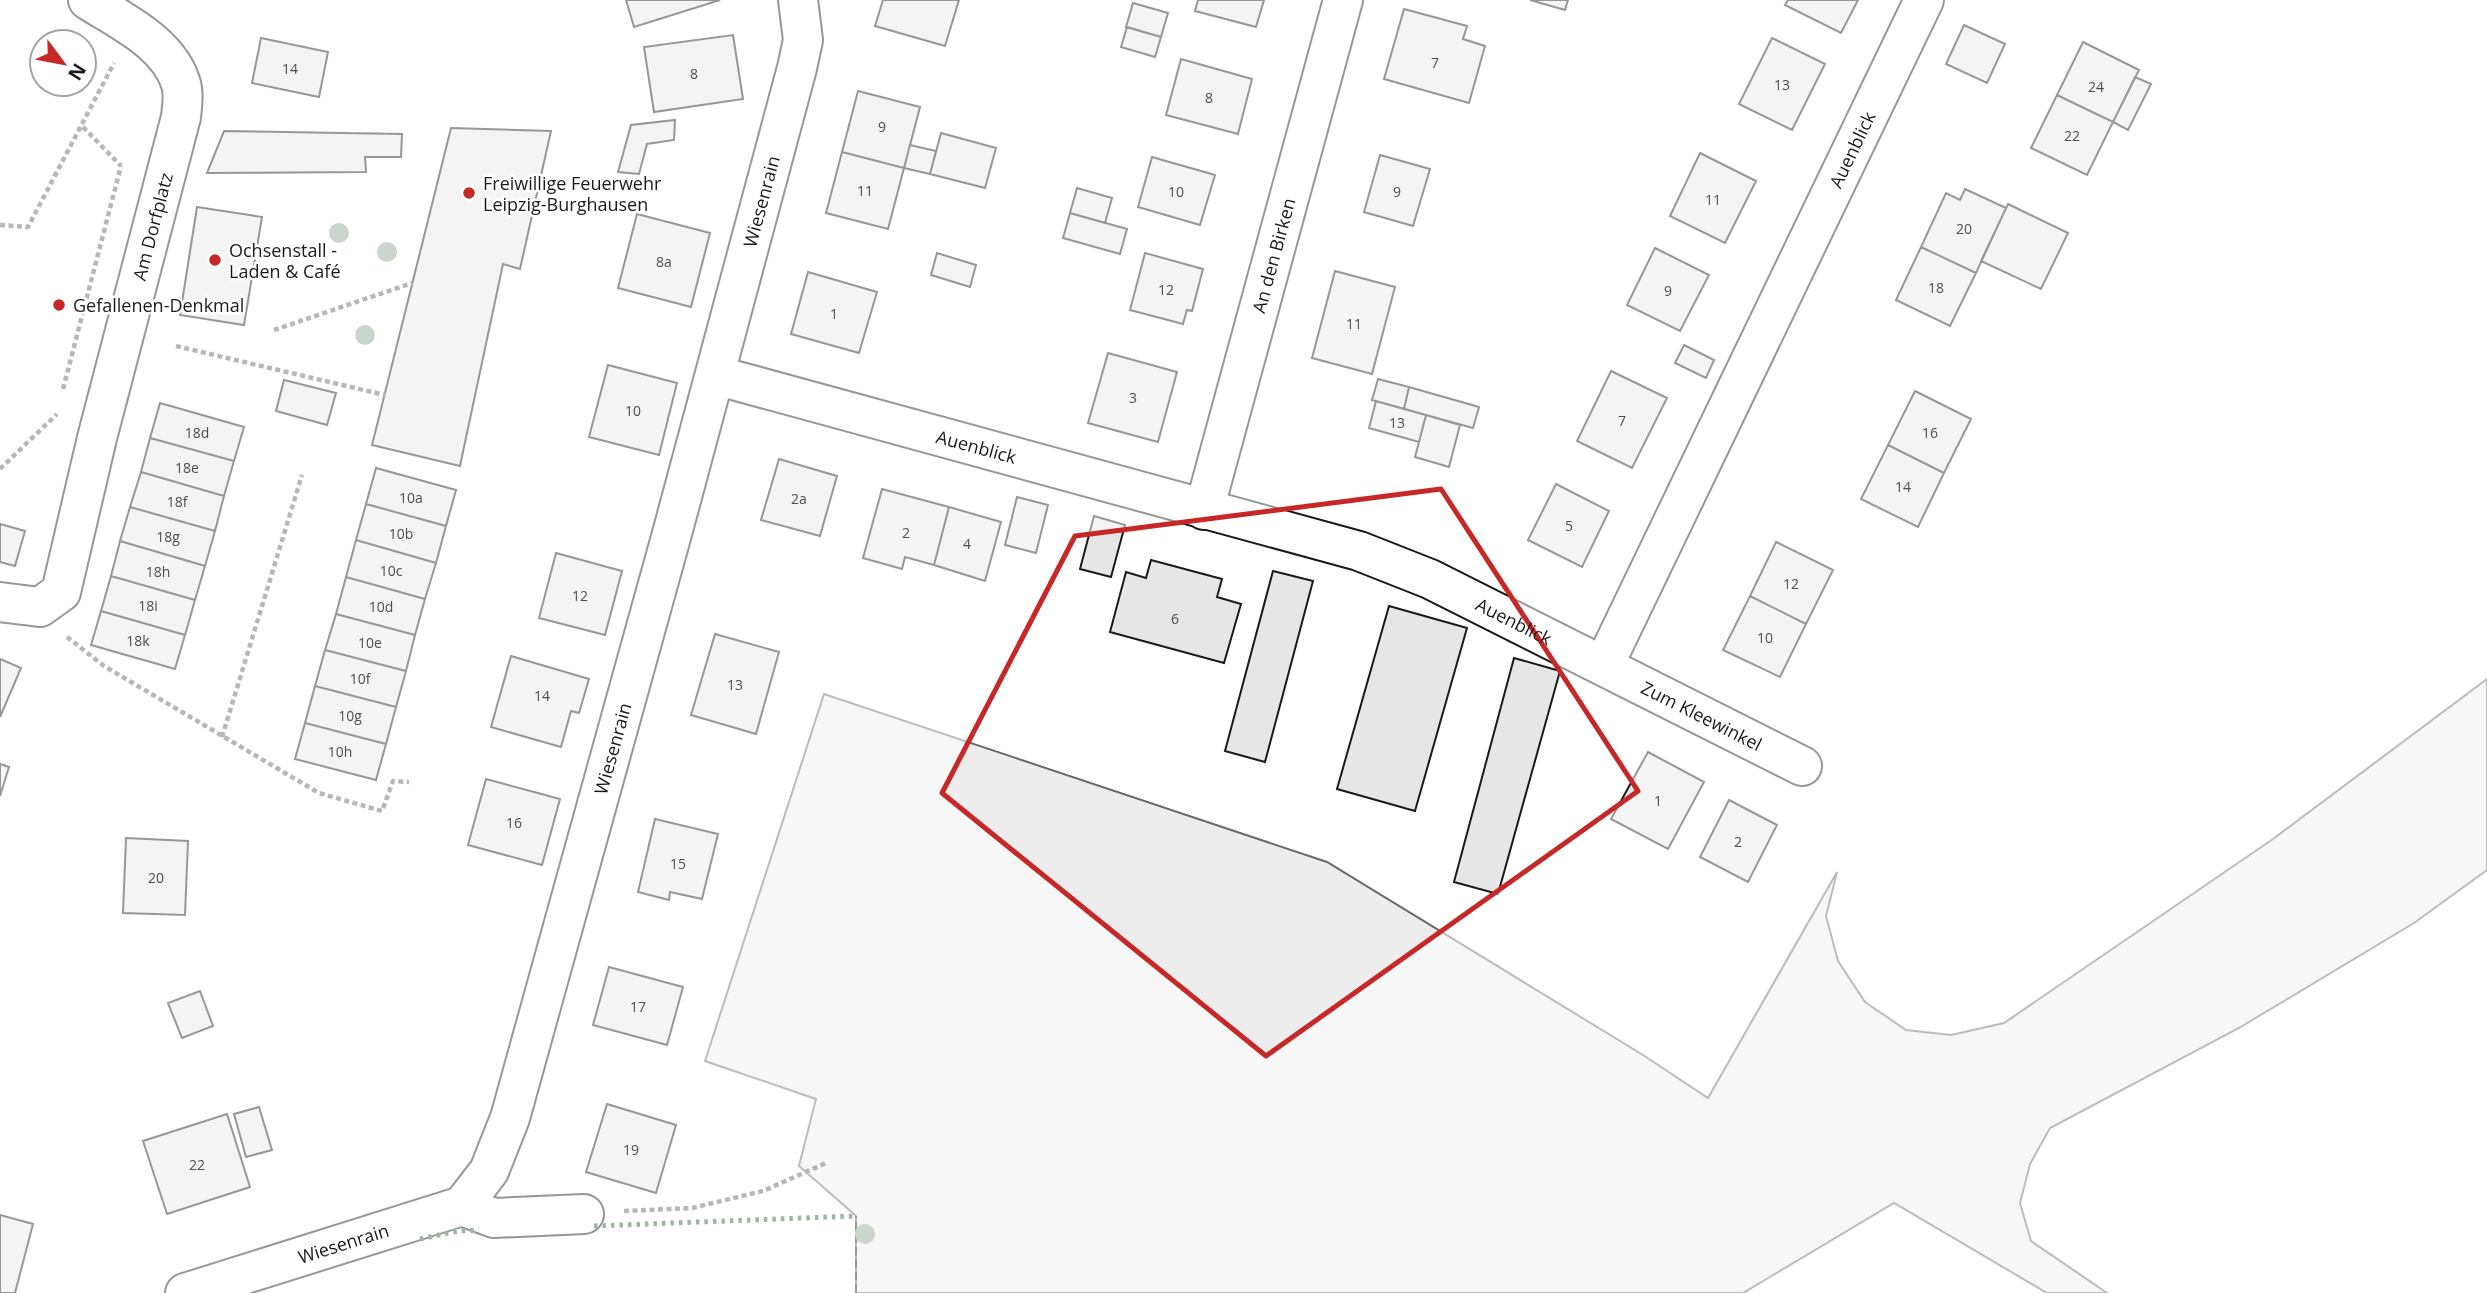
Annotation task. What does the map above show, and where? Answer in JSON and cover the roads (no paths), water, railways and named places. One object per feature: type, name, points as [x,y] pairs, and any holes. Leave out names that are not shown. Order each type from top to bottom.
[{"type":"street","name":"Am Dorfplatz","points":[[0,602],[40,607],[61,593],[97,438],[181,117],[182,86],[174,67],[158,48],[139,14],[88,0]]},
{"type":"street","name":"Wiesenrain","points":[[185,1293],[462,1206],[489,1171],[510,1118],[715,375],[803,40],[798,0]]},
{"type":"street","name":"An den Birken","points":[[1204,510],[1343,0]]},
{"type":"street","name":"Auenblick","points":[[715,375],[1359,551],[1430,579],[1604,665],[1924,0]]},
{"type":"street","name":"Zum Kleewinkel","points":[[1604,665],[1801,766]]},
{"type":"street","points":[[462,1206],[494,1218],[584,1213]]},
{"type":"place","name":"Freiwillige Feuerwehr Leipzig-Burghausen","points":[[469,193]]},
{"type":"place","name":"Ochsenstall - Laden & Café","points":[[215,260]]},
{"type":"place","name":"Gefallenen-Denkmal","points":[[59,305]]}]
